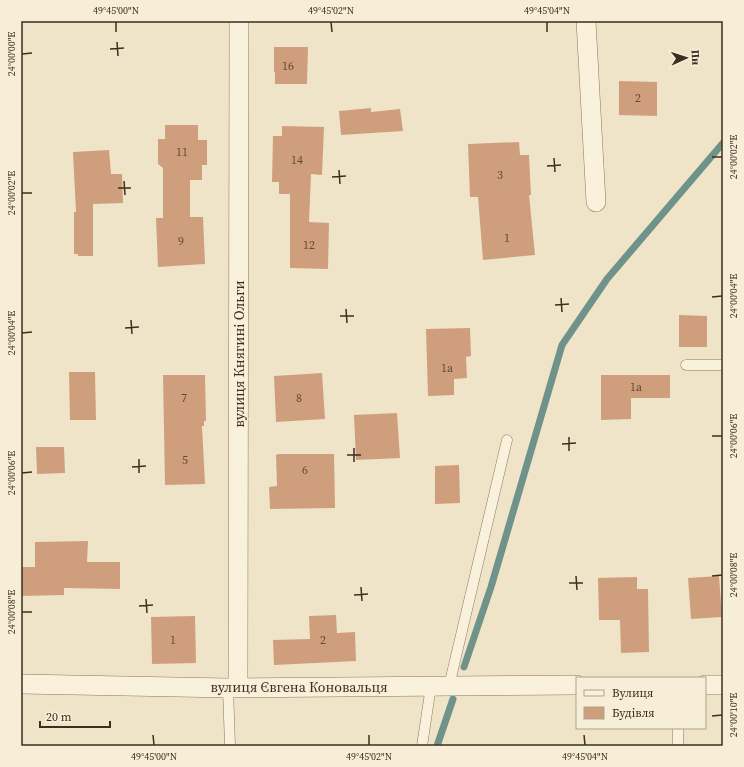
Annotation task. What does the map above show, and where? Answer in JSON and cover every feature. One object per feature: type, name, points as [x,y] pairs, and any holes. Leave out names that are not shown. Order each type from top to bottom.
[{"type":"street","name":"вулиця Княгині Ольги","points":[[233,688],[239,21]]},
{"type":"street","points":[[586,21],[596,202]]},
{"type":"street","name":"вулиця Євгена Коновальця","points":[[21,684],[233,688],[576,685]]},
{"type":"street","points":[[706,685],[723,684]]},
{"type":"lane","points":[[686,365],[723,365]]},
{"type":"lane","points":[[422,746],[440,686],[507,440]]},
{"type":"lane","points":[[230,746],[233,688]]},
{"type":"lane","points":[[678,729],[678,746]]},
{"type":"building","points":[[274,47],[308,47],[307,84],[275,84]]},
{"type":"building","points":[[619,81],[657,82],[657,116],[619,115]]},
{"type":"building","points":[[371,108],[371,112],[400,109],[403,131],[341,135],[339,111]]},
{"type":"building","points":[[165,125],[198,125],[198,140],[207,140],[207,165],[202,165],[202,180],[190,180],[190,217],[203,217],[205,264],[158,267],[156,218],[163,218],[163,168],[158,164],[158,139],[165,139]]},
{"type":"building","points":[[282,126],[324,127],[322,175],[311,174],[309,222],[329,223],[328,269],[290,268],[290,194],[279,194],[279,182],[272,182],[273,136],[282,136]]},
{"type":"building","points":[[519,142],[520,155],[529,155],[531,195],[529,195],[535,255],[483,260],[478,197],[470,197],[468,144]]},
{"type":"building","points":[[109,150],[111,174],[122,174],[123,203],[93,204],[93,256],[78,256],[78,254],[74,254],[74,212],[76,212],[73,152]]},
{"type":"building","points":[[679,315],[707,316],[707,347],[679,347]]},
{"type":"building","points":[[470,328],[471,356],[466,357],[467,378],[454,379],[454,395],[428,396],[426,329]]},
{"type":"building","points":[[69,372],[95,372],[96,420],[70,420]]},
{"type":"building","points":[[322,373],[325,419],[276,422],[274,376]]},
{"type":"building","points":[[163,375],[205,375],[206,421],[204,421],[204,426],[202,426],[205,484],[165,485]]},
{"type":"building","points":[[601,375],[670,375],[670,398],[631,398],[631,419],[601,420]]},
{"type":"building","points":[[397,413],[400,458],[356,460],[354,415]]},
{"type":"building","points":[[36,447],[64,447],[65,473],[37,474]]},
{"type":"building","points":[[334,454],[335,508],[270,509],[269,487],[277,486],[276,455]]},
{"type":"building","points":[[459,465],[460,503],[435,504],[435,466]]},
{"type":"building","points":[[88,541],[87,562],[120,562],[120,589],[64,588],[64,595],[21,596],[21,567],[35,567],[35,542]]},
{"type":"building","points":[[719,576],[722,617],[691,619],[688,578]]},
{"type":"building","points":[[637,577],[637,589],[648,589],[649,652],[621,653],[620,620],[599,620],[598,578]]},
{"type":"building","points":[[336,615],[337,633],[355,632],[356,661],[274,665],[273,640],[310,639],[309,616]]},
{"type":"building","points":[[195,616],[196,663],[152,664],[151,617]]},
{"type":"waterway","points":[[464,667],[491,587],[562,345],[607,279],[723,143]]},
{"type":"waterway","points":[[437,746],[453,699]]}]
